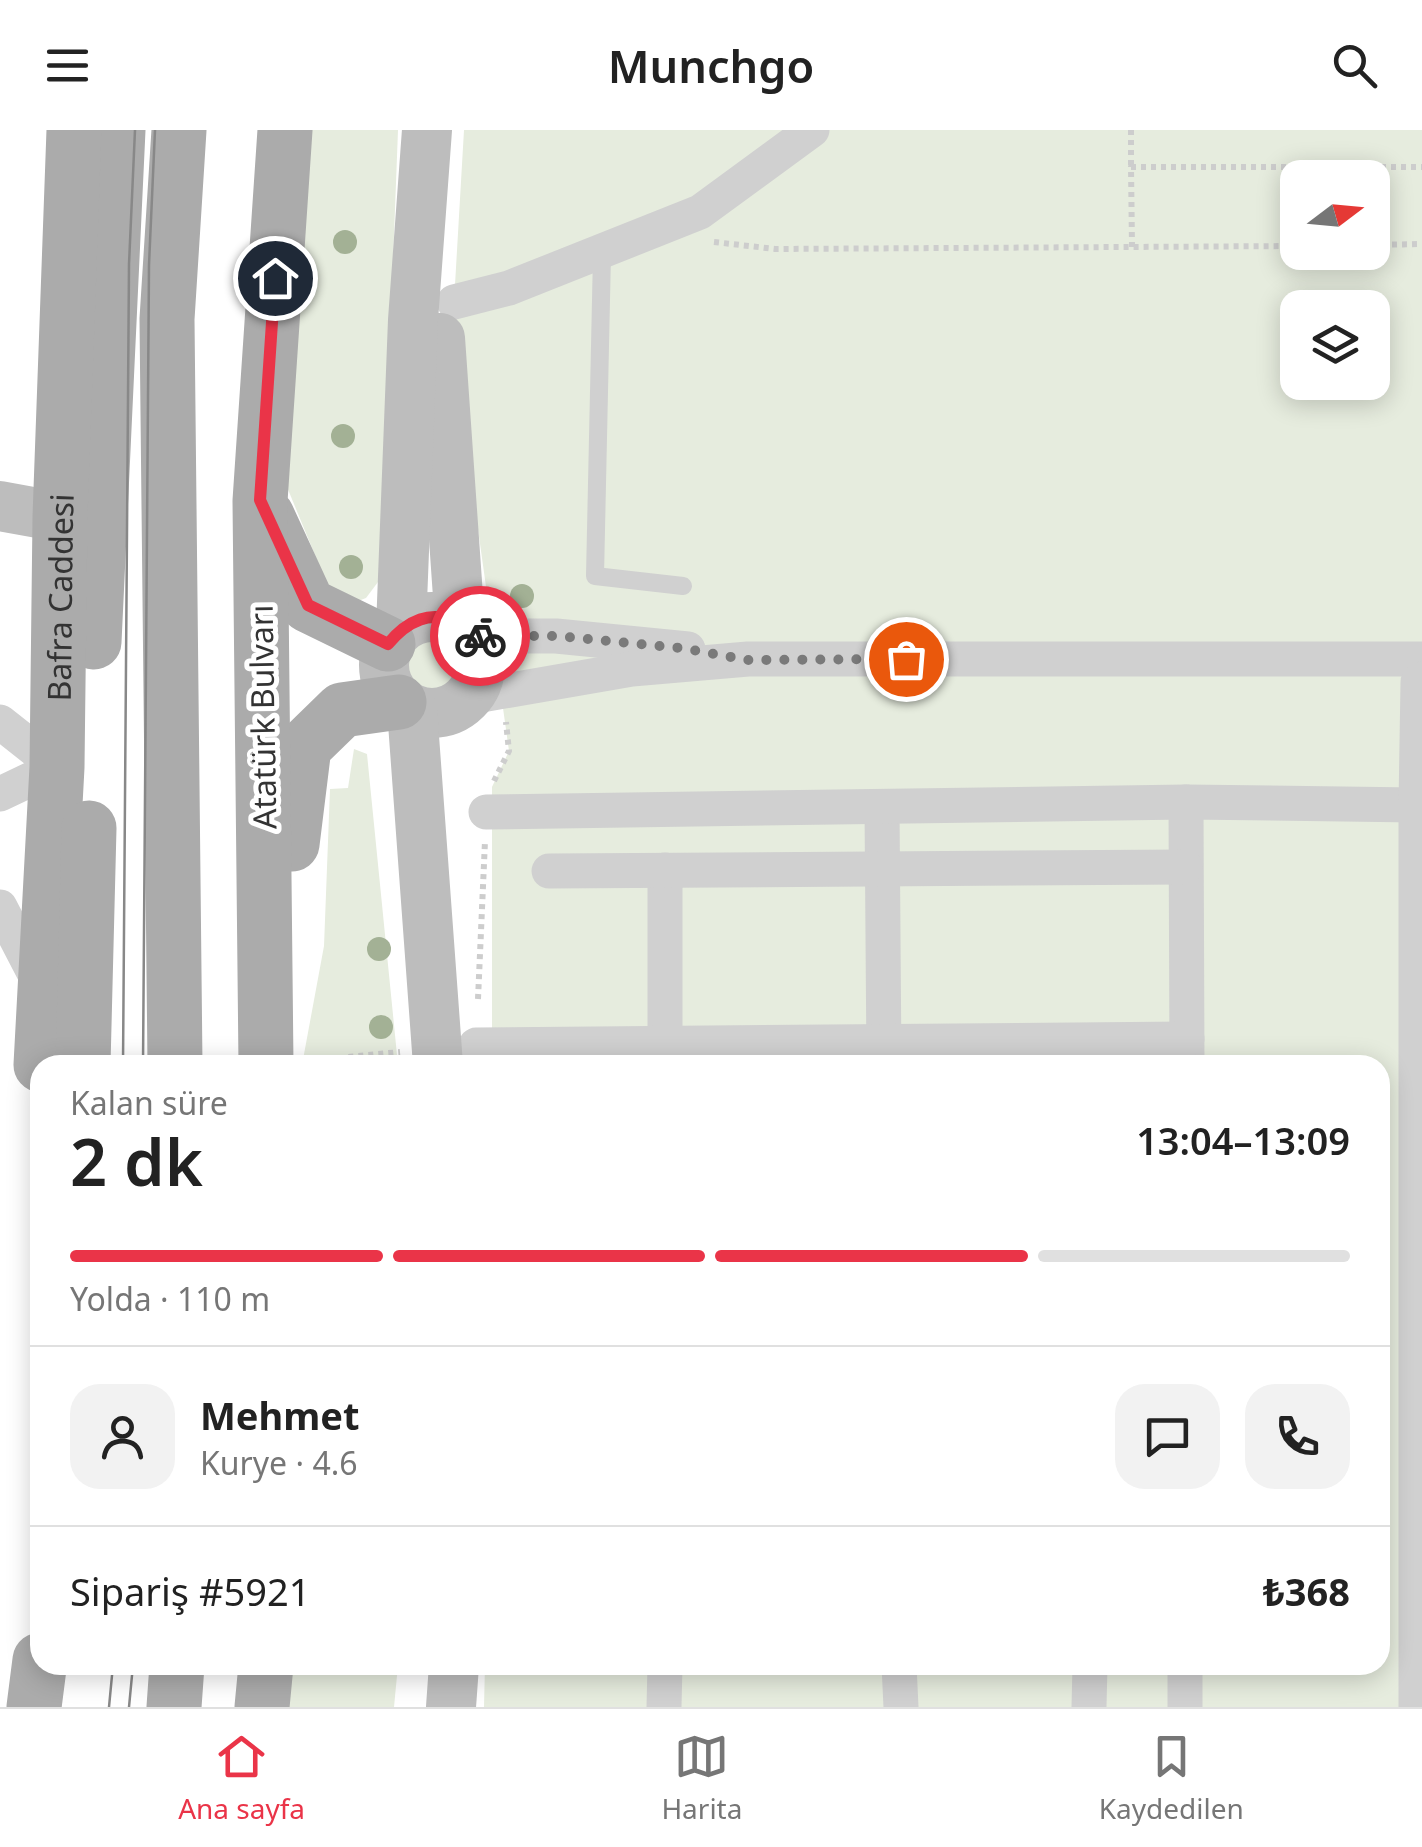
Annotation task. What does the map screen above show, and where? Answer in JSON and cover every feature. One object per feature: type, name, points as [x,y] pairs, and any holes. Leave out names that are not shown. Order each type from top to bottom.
[{"type":"main road","name":"Bafra Caddesi","points":[[42,1055],[57,768],[60,516],[74,130]]},
{"type":"main road","name":"Bafra Caddesi","points":[[83,1055],[94,648],[118,130]]},
{"type":"main road","points":[[175,1055],[167,318],[179,130]]},
{"type":"main road","name":"Atatürk Bulvarı","points":[[266,1055],[260,500],[285,130]]},
{"type":"main road","points":[[267,1055],[304,748],[342,710],[405,706],[442,714],[470,697],[481,668],[466,631],[427,137]]},
{"type":"main road","points":[[427,137],[395,636],[384,664],[388,684],[405,706],[457,1055]]},
{"type":"main road","points":[[260,500],[308,605],[395,636],[430,617],[466,631]]},
{"type":"main road","points":[[0,506],[60,516]]},
{"type":"main road","points":[[34,1707],[38,1675]]},
{"type":"main road","points":[[58,1707],[63,1675]]},
{"type":"main road","points":[[174,1707],[176,1675]]},
{"type":"main road","points":[[262,1707],[265,1675]]},
{"type":"main road","points":[[450,1707],[453,1675]]},
{"type":"street","points":[[454,302],[509,288],[602,254],[700,212],[812,130]]},
{"type":"street","points":[[466,631],[681,648],[748,660]]},
{"type":"street","points":[[470,697],[632,669],[748,660],[1422,659]]},
{"type":"street","points":[[1416,1707],[1397,1273],[1419,739],[1418,682],[1422,680]]},
{"type":"street","points":[[0,722],[57,768],[0,794]]},
{"type":"street","points":[[486,812],[1186,802],[1416,804]]},
{"type":"street","points":[[457,1055],[1187,1052],[1186,802]]},
{"type":"street","points":[[882,807],[884,1052]]},
{"type":"street","points":[[549,871],[1186,867]]},
{"type":"street","points":[[665,870],[665,1054]]},
{"type":"street","points":[[0,907],[43,990]]},
{"type":"street","points":[[664,1707],[665,1675]]},
{"type":"street","points":[[899,1675],[900,1707]]},
{"type":"street","points":[[1090,1675],[1090,1707]]},
{"type":"street","points":[[1184,1675],[1185,1707]]},
{"type":"street","points":[[0,1704],[16,1707]]},
{"type":"lane","points":[[602,254],[595,576],[684,586]]},
{"type":"path","points":[[1131,130],[1132,247]]},
{"type":"path","points":[[1131,167],[1422,167]]},
{"type":"path","points":[[698,240],[775,249],[1280,246]]},
{"type":"path","points":[[1390,245],[1422,244]]},
{"type":"shaded area","points":[[295,130],[398,130],[381,578],[366,598],[345,606],[331,594],[287,487]]},
{"type":"shaded area","points":[[464,130],[1422,130],[1422,1707],[484,1707],[485,1675],[1390,1675],[1390,1055],[492,1055],[492,787],[509,751],[475,508],[454,302]]},
{"type":"shaded area","points":[[430,639],[448,647],[456,665],[448,683],[430,691],[412,683],[404,665],[412,647]]},
{"type":"shaded area","points":[[354,749],[367,754],[397,1055],[304,1055],[324,946],[330,789],[348,788]]},
{"type":"shaded area","points":[[291,1675],[397,1675],[394,1707],[286,1707]]},
{"type":"tram line","points":[[123,1055],[129,264],[135,130]]},
{"type":"tram line","points":[[143,1055],[149,265],[155,130]]},
{"type":"tram line","points":[[109,1707],[112,1675]]},
{"type":"tram line","points":[[129,1707],[132,1675]]},
{"type":"way so far","points":[[480,636],[556,636],[681,648],[748,660],[906,659]]},
{"type":"route","points":[[275,278],[260,500],[308,605],[388,644],[401,628],[430,617],[446,618],[472,636],[480,636]]}]
